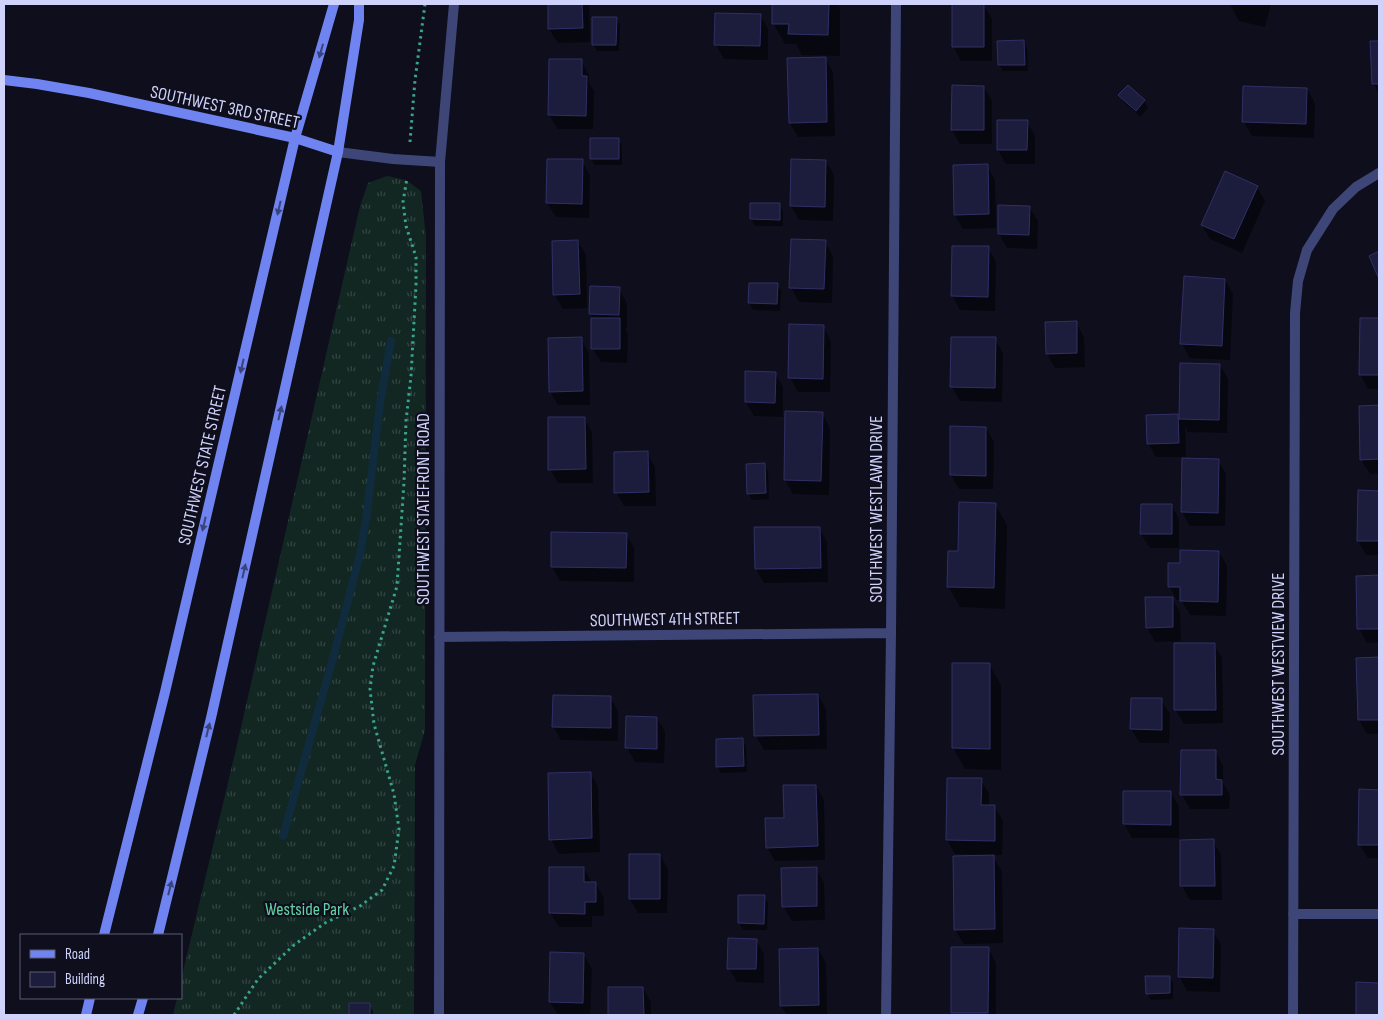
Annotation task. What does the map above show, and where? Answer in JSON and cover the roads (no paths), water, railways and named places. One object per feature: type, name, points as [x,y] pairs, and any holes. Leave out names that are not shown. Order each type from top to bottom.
[{"type":"main road","name":"SOUTHWEST STATE STREET","points":[[104,934],[165,692],[295,138],[334,4]]},
{"type":"main road","points":[[158,934],[211,718],[338,152],[359,20],[359,4]]},
{"type":"main road","name":"SOUTHWEST 3RD STREET","points":[[4,80],[89,93],[295,138],[338,152]]},
{"type":"main road","points":[[86,1015],[90,999]]},
{"type":"main road","points":[[138,1015],[143,999]]},
{"type":"street","name":"SOUTHWEST STATEFRONT ROAD","points":[[439,1015],[440,162],[454,4]]},
{"type":"street","name":"SOUTHWEST WESTLAWN DRIVE","points":[[886,1015],[896,4]]},
{"type":"street","name":"SOUTHWEST 3RD STREET","points":[[338,152],[440,162]]},
{"type":"street","name":"SOUTHWEST WESTVIEW DRIVE","points":[[1293,1015],[1295,313],[1298,281],[1307,250],[1332,210],[1356,187],[1379,173]]},
{"type":"street","name":"SOUTHWEST 4TH STREET","points":[[439,637],[891,633]]},
{"type":"street","points":[[1293,914],[1379,914]]},
{"type":"waterway","points":[[283,836],[360,554],[367,513],[380,403],[391,341]]},
{"type":"park label","name":"Westside Park","points":[[307,909]]}]
